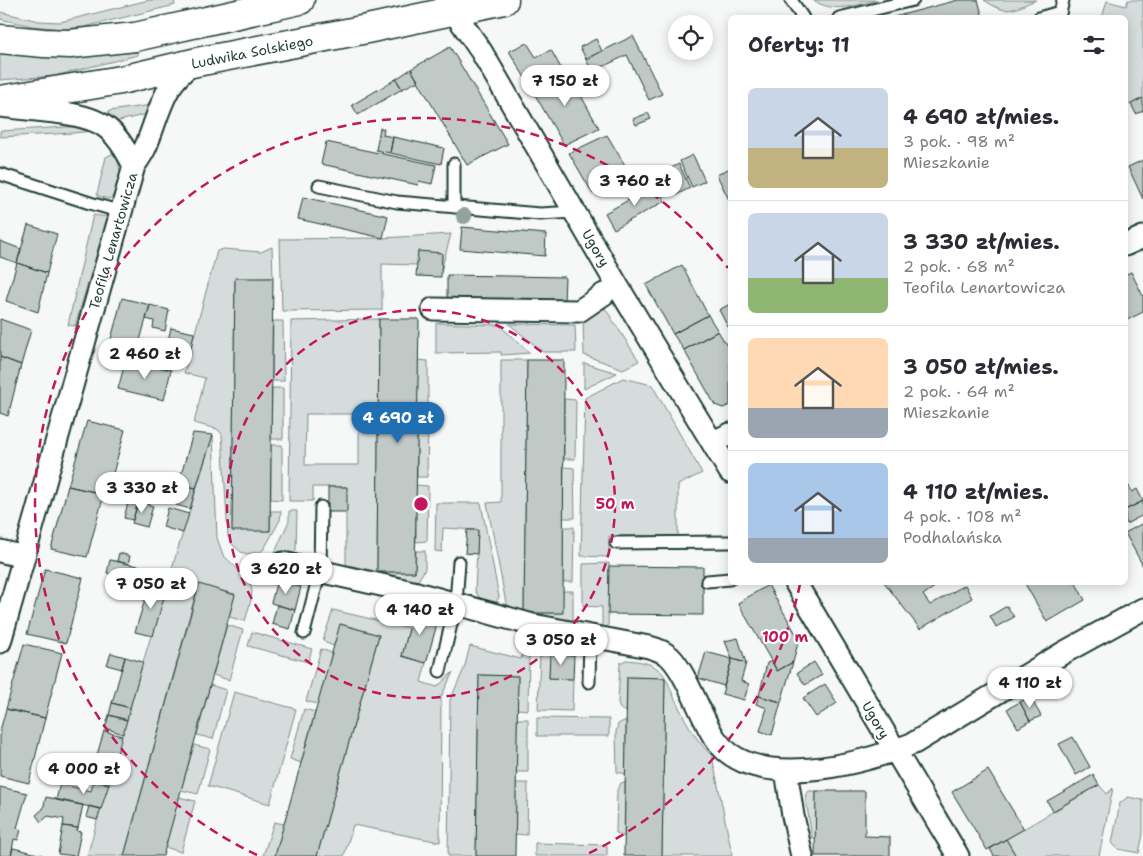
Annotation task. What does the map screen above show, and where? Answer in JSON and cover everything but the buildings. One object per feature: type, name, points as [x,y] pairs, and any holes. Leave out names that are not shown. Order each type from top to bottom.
[{"type":"street","points":[[0,39],[44,44],[70,44],[135,37],[300,0]]},
{"type":"street","name":"Ludwika Solskiego","points":[[0,100],[121,80],[449,6],[504,0]]},
{"type":"street","name":"Ugory","points":[[449,6],[481,51],[617,285],[722,438],[728,464]]},
{"type":"street","points":[[134,166],[146,147],[165,94],[187,68],[196,62]]},
{"type":"street","name":"Teofila Lenartowicza","points":[[0,106],[78,115],[96,121],[118,138],[134,166],[0,642]]},
{"type":"street","points":[[1128,244],[1143,237]]},
{"type":"street","points":[[433,309],[579,311],[604,294]]},
{"type":"street","points":[[0,551],[24,557]]},
{"type":"street","points":[[283,563],[417,592],[515,621],[660,650],[670,657],[680,670],[715,738],[725,749],[738,759],[750,764],[786,770],[827,767],[894,751],[914,743],[1063,653],[1143,609]]},
{"type":"street","name":"Ugory","points":[[797,585],[958,856]]},
{"type":"street","points":[[786,770],[793,816],[802,856]]},
{"type":"lane","points":[[791,0],[801,15]]},
{"type":"lane","points":[[851,15],[913,0]]},
{"type":"lane","points":[[1060,15],[1063,0]]},
{"type":"lane","points":[[454,164],[454,207]]},
{"type":"lane","points":[[0,174],[122,212]]},
{"type":"lane","points":[[319,186],[397,202],[540,214],[575,212]]},
{"type":"lane","points":[[304,633],[320,571],[321,507]]},
{"type":"lane","points":[[616,543],[728,542]]},
{"type":"lane","points":[[440,671],[456,603],[459,562]]},
{"type":"lane","points":[[708,581],[728,578]]},
{"type":"lane","points":[[589,682],[590,636]]},
{"type":"shaded area","points":[[149,0],[174,0],[175,5],[84,27],[62,29],[32,26],[0,19],[0,12],[39,21],[60,22]]},
{"type":"shaded area","points":[[813,0],[878,0],[853,6],[828,7]]},
{"type":"shaded area","points":[[984,0],[1036,0],[1015,9],[1004,10]]},
{"type":"shaded area","points":[[1128,0],[1143,0],[1143,98],[1128,106],[1128,15],[1103,15],[1107,1],[1126,6]]},
{"type":"shaded area","points":[[138,52],[138,55],[54,76],[0,80],[0,53],[59,57]]},
{"type":"shaded area","points":[[148,106],[147,114],[115,122],[107,116],[109,111]]},
{"type":"shaded area","points":[[80,127],[93,131],[0,137],[0,131]]},
{"type":"shaded area","points":[[114,153],[119,164],[120,178],[117,190],[109,199],[97,194],[106,157]]},
{"type":"shaded area","points":[[93,215],[108,217],[75,326],[68,325]]},
{"type":"shaded area","points":[[451,234],[441,271],[442,253],[418,252],[417,265],[382,264],[382,310],[282,311],[280,239],[383,238]]},
{"type":"shaded area","points":[[272,247],[273,278],[235,279],[232,530],[270,531],[271,511],[281,511],[280,520],[264,549],[260,552],[247,554],[241,552],[233,545],[228,537],[222,434],[217,429],[194,423],[205,378],[184,373],[217,251],[224,249],[261,252]]},
{"type":"shaded area","points":[[605,308],[639,361],[623,369],[584,355],[583,319]]},
{"type":"shaded area","points":[[379,319],[377,572],[415,572],[416,551],[425,551],[425,569],[416,584],[348,567],[346,563],[346,487],[313,487],[313,501],[289,501],[291,321]],"holes":[[[306,414],[359,414],[359,465],[305,465]]]},
{"type":"shaded area","points":[[273,321],[283,321],[284,381],[272,381]]},
{"type":"shaded area","points":[[436,323],[499,325],[530,353],[501,355],[501,352],[436,353]]},
{"type":"shaded area","points":[[509,324],[575,325],[576,352],[543,352]]},
{"type":"shaded area","points":[[418,360],[428,361],[428,414],[417,414]]},
{"type":"shaded area","points":[[501,360],[527,360],[524,613],[562,613],[563,591],[573,591],[573,624],[517,613],[506,603],[487,503],[501,502]]},
{"type":"shaded area","points":[[584,363],[617,373],[584,389]]},
{"type":"shaded area","points":[[623,378],[652,385],[702,473],[678,485],[678,536],[609,536],[609,557],[581,556],[585,398]]},
{"type":"shaded area","points":[[272,388],[283,388],[283,439],[271,439]]},
{"type":"shaded area","points":[[564,399],[576,400],[575,459],[564,459]]},
{"type":"shaded area","points":[[417,424],[428,424],[427,477],[417,477]]},
{"type":"shaded area","points":[[213,435],[217,538],[223,555],[250,581],[251,600],[245,621],[229,617],[235,594],[198,585],[124,856],[87,856],[143,662]]},
{"type":"shaded area","points":[[271,445],[282,445],[282,500],[271,499]]},
{"type":"shaded area","points":[[564,467],[574,468],[575,518],[563,518]]},
{"type":"shaded area","points":[[416,485],[428,486],[427,541],[416,542]]},
{"type":"shaded area","points":[[436,503],[481,503],[499,597],[495,605],[480,598],[475,591],[478,530],[443,528],[442,552],[435,551]]},
{"type":"shaded area","points":[[289,511],[297,511],[296,550],[281,561],[272,559],[289,521]]},
{"type":"shaded area","points":[[563,527],[574,527],[573,582],[563,582]]},
{"type":"shaded area","points":[[609,563],[608,629],[605,630],[602,626],[602,607],[583,606],[583,564]]},
{"type":"shaded area","points":[[333,610],[409,628],[402,656],[426,663],[421,682],[437,687],[453,672],[441,697],[440,842],[353,825],[344,856],[317,856],[379,635],[341,624],[334,646],[326,643],[323,640]]},
{"type":"shaded area","points":[[227,625],[243,630],[229,680],[213,675]]},
{"type":"shaded area","points":[[252,632],[312,649],[308,662],[248,646]]},
{"type":"shaded area","points":[[526,640],[529,652],[528,710],[517,709],[518,676],[479,675],[476,856],[448,856],[450,700],[464,669],[470,646],[521,659]]},
{"type":"shaded area","points":[[549,645],[570,648],[574,655],[550,654],[549,678],[573,679],[572,711],[538,710],[540,652]]},
{"type":"shaded area","points":[[321,649],[332,653],[318,704],[306,701]]},
{"type":"shaded area","points":[[626,660],[648,664],[662,673],[666,679],[690,728],[712,756],[731,856],[662,856],[665,678],[627,677],[626,712],[620,708],[618,703],[620,663]]},
{"type":"shaded area","points":[[210,685],[226,690],[213,739],[197,735]]},
{"type":"shaded area","points":[[234,692],[296,709],[270,804],[208,786]]},
{"type":"shaded area","points":[[304,709],[315,712],[301,763],[290,759]]},
{"type":"shaded area","points":[[537,718],[609,719],[609,736],[537,736]]},
{"type":"shaded area","points":[[517,719],[528,719],[528,772],[516,772]]},
{"type":"shaded area","points":[[626,720],[626,774],[617,772],[616,732],[618,724]]},
{"type":"shaded area","points":[[194,745],[210,749],[198,794],[181,790]]},
{"type":"shaded area","points":[[625,782],[624,837],[616,833],[617,790],[621,783]]},
{"type":"shaded area","points":[[516,783],[528,783],[527,835],[515,834]]},
{"type":"shaded area","points":[[1099,785],[1107,794],[1113,788],[1099,856],[1016,856],[1006,839]]},
{"type":"shaded area","points":[[809,791],[816,791],[816,838],[812,838],[806,800]]},
{"type":"shaded area","points":[[179,797],[195,801],[181,852],[165,847]]},
{"type":"shaded area","points":[[1128,797],[1143,800],[1143,834],[1139,853],[1118,849],[1112,843],[1120,803]]},
{"type":"shaded area","points":[[274,822],[284,824],[275,856],[263,856]]},
{"type":"shaded area","points":[[535,843],[607,845],[607,856],[535,856]]}]
